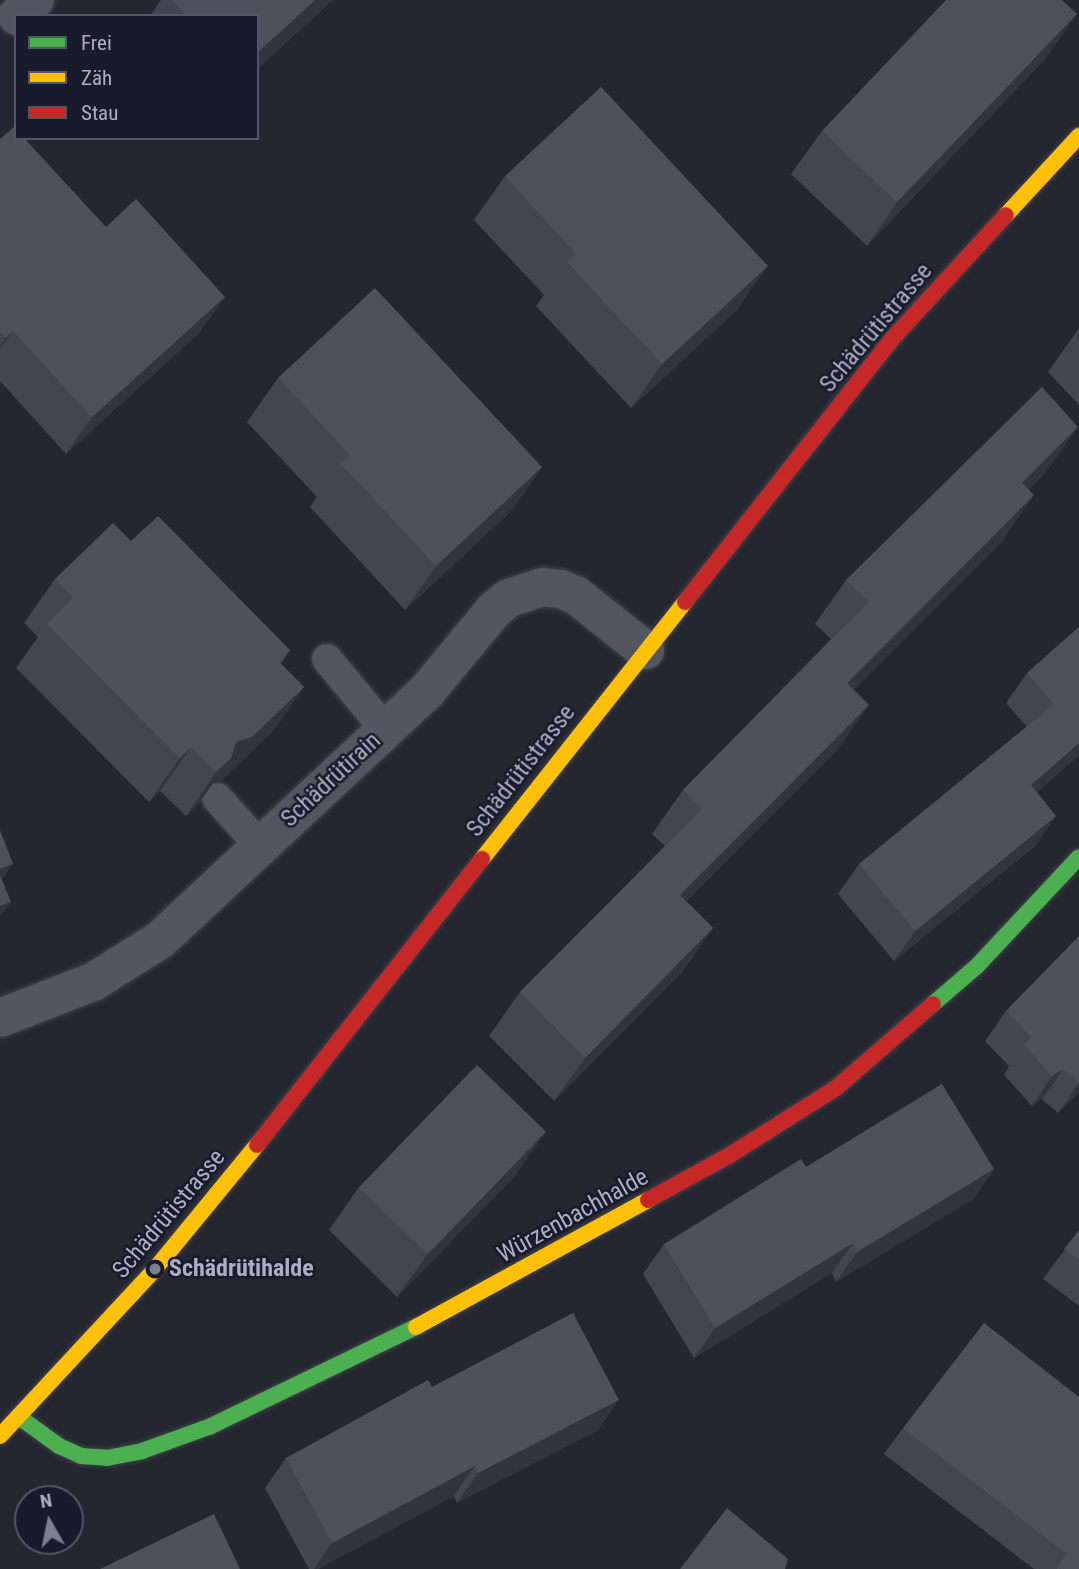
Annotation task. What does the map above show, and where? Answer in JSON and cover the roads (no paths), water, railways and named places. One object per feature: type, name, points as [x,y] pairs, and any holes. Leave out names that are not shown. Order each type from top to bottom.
[{"type":"main road","name":"Schädrütistrasse","points":[[0,1436],[155,1269],[227,1183],[892,339],[1079,136]]},
{"type":"main road","name":"Würzenbachhalde","points":[[19,1417],[59,1447],[80,1455],[107,1458],[142,1451],[211,1426],[443,1313],[730,1155],[836,1088],[977,966],[1079,857]]},
{"type":"street","points":[[20,14],[35,0]]},
{"type":"street","points":[[0,32],[14,20]]},
{"type":"street","name":"Schädrütirain","points":[[0,1018],[93,982],[160,940],[427,691],[494,610],[509,598],[542,587],[577,596],[645,650]]},
{"type":"lane","points":[[327,659],[385,729]]},
{"type":"lane","points":[[217,799],[260,846]]},
{"type":"place","name":"Schädrütihalde","points":[[155,1269]]}]
